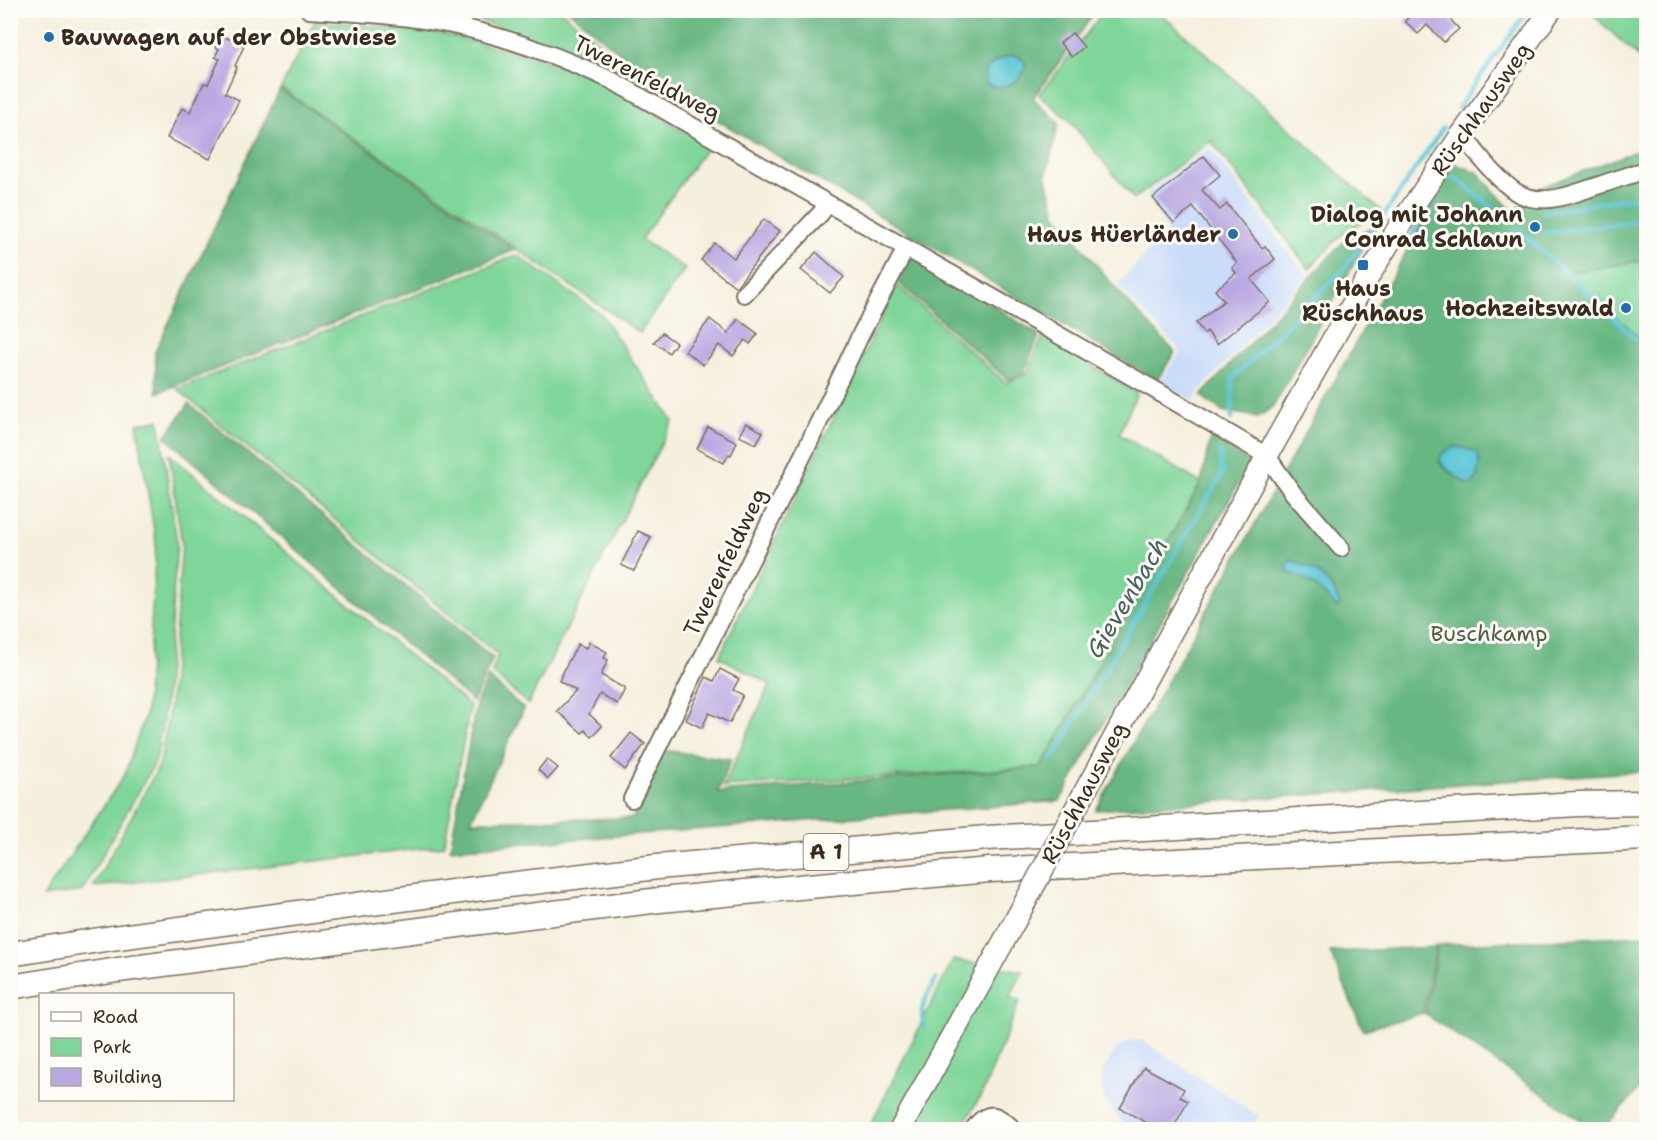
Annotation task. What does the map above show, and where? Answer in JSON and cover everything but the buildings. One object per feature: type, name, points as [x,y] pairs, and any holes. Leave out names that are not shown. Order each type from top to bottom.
[{"type":"highway","name":"A 1","points":[[10,954],[112,938],[657,867],[839,850],[987,837],[1566,805],[1647,803]]},
{"type":"highway","name":"A 1","points":[[10,987],[129,968],[480,922],[660,900],[842,883],[990,870],[1647,838]]},
{"type":"main road","name":"Rüschhausweg","points":[[900,1130],[1267,456],[1364,284],[1400,225],[1462,134],[1551,10]]},
{"type":"street","name":"Twerenfeldweg","points":[[309,10],[392,16],[450,25],[496,36],[542,51],[585,69],[639,95],[1267,456]]},
{"type":"street","points":[[1462,134],[1499,178],[1518,193],[1530,198],[1561,197],[1647,170]]},
{"type":"street","points":[[744,294],[827,204]]},
{"type":"street","name":"Twerenfeldweg","points":[[632,799],[861,334],[906,248]]},
{"type":"street","points":[[1267,456],[1293,493],[1341,548]]},
{"type":"street","points":[[973,1130],[980,1119],[989,1115],[1001,1117],[1014,1130]]},
{"type":"shaded area","points":[[1209,147],[1307,276],[1198,392],[1194,401],[1159,382],[1181,351],[1117,285],[1168,231],[1147,194]]},
{"type":"shaded area","points":[[1141,1040],[1259,1116],[1250,1129],[1127,1129],[1105,1101],[1101,1086],[1102,1072],[1117,1048],[1129,1041]]},
{"type":"green space","points":[[443,11],[561,11],[658,91],[587,57],[454,12]]},
{"type":"green space","points":[[569,11],[1096,11],[1033,98],[1059,123],[1046,175],[1056,214],[1115,288],[1175,352],[1157,380],[661,87]]},
{"type":"green space","points":[[1104,11],[1158,11],[1381,211],[1340,236],[1309,269],[1211,141],[1134,199],[1069,120],[1039,95]]},
{"type":"green space","points":[[1599,11],[1646,11],[1646,64],[1595,17]]},
{"type":"green space","points":[[315,21],[433,31],[533,57],[587,74],[708,146],[641,239],[685,269],[640,333],[281,88]]},
{"type":"green space","points":[[280,89],[515,250],[157,393],[155,352]]},
{"type":"green space","name":"Buschkamp","points":[[1646,147],[1646,260],[1566,273],[1646,343],[1646,771],[1096,810],[1455,164],[1477,172],[1514,213],[1534,190]],"holes":[[[1439,460],[1480,461],[1466,484],[1442,466]]]},
{"type":"green space","points":[[1375,226],[1273,407],[1258,417],[1222,411],[1201,396],[1342,243]]},
{"type":"green space","points":[[911,253],[1039,335],[1024,373],[1008,380],[898,282]]},
{"type":"green space","points":[[517,255],[601,314],[673,421],[528,704],[492,673],[498,655],[177,389]]},
{"type":"green space","name":"Hochzeitswald","points":[[1646,260],[1646,343],[1565,272]]},
{"type":"green space","points":[[897,285],[1006,383],[1027,374],[1043,335],[1137,393],[1119,434],[1201,483],[1041,767],[723,787],[770,684],[719,657]]},
{"type":"green space","points":[[189,404],[493,658],[473,702],[165,437]]},
{"type":"green space","points":[[159,420],[177,543],[165,705],[156,761],[82,891],[43,897],[125,774],[146,712],[156,543],[137,424]]},
{"type":"green space","points":[[1211,435],[1250,463],[1060,801],[450,849],[476,704],[488,677],[524,709],[471,821],[633,818],[663,750],[731,759],[718,792],[1041,767],[1201,483]]},
{"type":"green space","points":[[169,454],[470,706],[444,846],[93,887],[160,764],[170,705],[182,544]]},
{"type":"green space","points":[[1646,935],[1646,1082],[1603,1129],[1594,1129],[1425,1014],[1438,945]]},
{"type":"green space","points":[[1436,947],[1423,1013],[1363,1030],[1330,952]]},
{"type":"green space","points":[[953,960],[1023,971],[1010,998],[1020,1000],[983,1092],[961,1129],[868,1130]]},
{"type":"water","points":[[1011,55],[1021,58],[1025,64],[1026,67],[1020,77],[1005,86],[987,84],[984,74],[988,67]]},
{"type":"water","points":[[1454,447],[1478,453],[1478,470],[1471,485],[1441,463],[1440,457],[1443,453]]},
{"type":"water","points":[[1291,560],[1315,571],[1327,582],[1337,596],[1340,604],[1337,608],[1310,582],[1289,573],[1286,565]]},
{"type":"waterway","name":"Gievenbach","points":[[1458,108],[1528,10]]},
{"type":"waterway","name":"Gievenbach","points":[[1232,419],[1232,379],[1342,271],[1380,221],[1443,128]]},
{"type":"waterway","points":[[1411,235],[1445,178],[1455,177],[1493,208]]},
{"type":"waterway","points":[[1544,212],[1646,195]]},
{"type":"waterway","points":[[1545,233],[1646,220]]},
{"type":"waterway","points":[[1495,244],[1518,230],[1646,348]]},
{"type":"waterway","name":"Gievenbach","points":[[1052,760],[1222,474],[1220,452]]},
{"type":"waterway","name":"Gievenbach","points":[[924,1027],[923,1008],[936,979]]},
{"type":"place","name":"Bauwagen auf der Obstwiese","points":[[49,37]]},
{"type":"place","name":"Dialog mit Johann Conrad Schlaun","points":[[1535,227]]},
{"type":"place","name":"Haus Hüerländer","points":[[1233,234]]},
{"type":"place","name":"Haus Rüschhaus","points":[[1363,265]]},
{"type":"place","name":"Hochzeitswald","points":[[1626,308]]}]
